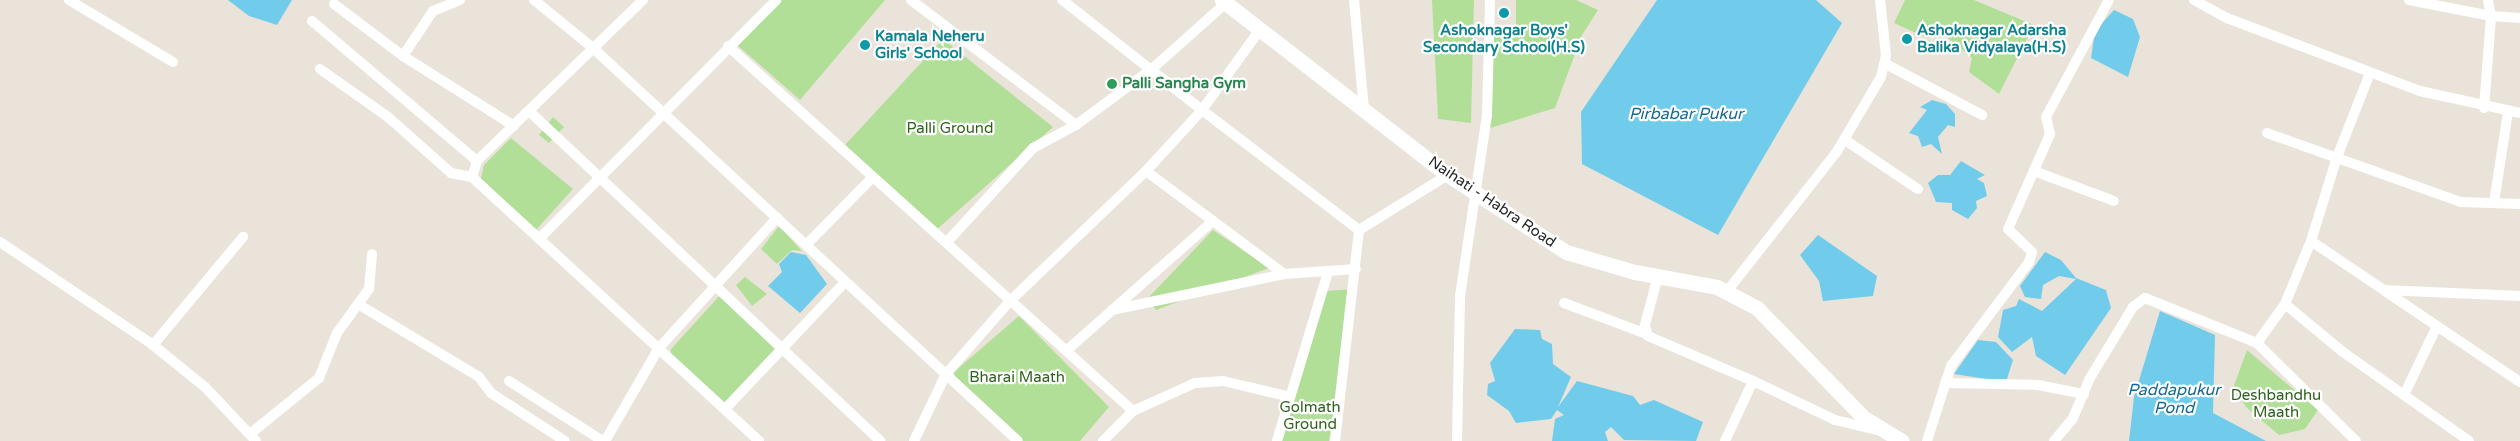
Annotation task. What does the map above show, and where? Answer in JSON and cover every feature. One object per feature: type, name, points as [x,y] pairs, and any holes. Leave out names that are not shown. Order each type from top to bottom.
[{"type":"main road","name":"Naihati - Habra Road","points":[[1226,1],[1259,31],[1448,175],[1566,252],[1658,276],[1728,290],[1772,320],[1842,398],[1882,431],[1902,441]]},
{"type":"street","points":[[68,0],[174,62]]},
{"type":"street","points":[[403,56],[432,11],[460,0]]},
{"type":"street","points":[[534,0],[594,49],[1018,441]]},
{"type":"street","points":[[472,178],[477,161],[643,0]]},
{"type":"street","points":[[539,239],[665,116],[728,46],[776,0]]},
{"type":"street","points":[[911,0],[1076,125]]},
{"type":"street","points":[[1062,0],[1153,68],[1202,110],[1359,230]]},
{"type":"street","points":[[1354,0],[1364,110]]},
{"type":"street","points":[[1457,441],[1460,296],[1479,195],[1487,115],[1490,0]]},
{"type":"street","points":[[1728,290],[1845,140],[1886,64],[1880,0]]},
{"type":"street","points":[[1927,441],[1951,366],[2029,262],[2032,252],[2008,229],[2050,134],[2046,117],[2109,0]]},
{"type":"street","points":[[2194,0],[2227,18],[2370,73],[2484,108],[2520,113]]},
{"type":"street","points":[[2409,0],[2491,16],[2520,18]]},
{"type":"street","points":[[2484,108],[2491,16],[2488,0]]},
{"type":"street","points":[[947,242],[1034,148],[1076,125],[1153,68],[1226,1]]},
{"type":"street","points":[[334,4],[403,56],[514,126]]},
{"type":"street","points":[[312,21],[477,161]]},
{"type":"street","points":[[914,441],[946,374],[1010,301],[1146,171],[1202,110],[1259,31]]},
{"type":"street","points":[[728,46],[1133,411]]},
{"type":"street","points":[[1886,64],[1982,115]]},
{"type":"street","points":[[320,69],[388,117],[451,173],[472,178],[759,441]]},
{"type":"street","points":[[2258,343],[2286,304],[2312,241],[2337,157],[2370,73]]},
{"type":"street","points":[[529,111],[599,180],[881,441]]},
{"type":"street","points":[[2494,203],[2508,112]]},
{"type":"street","points":[[2267,134],[2461,202],[2520,204]]},
{"type":"street","points":[[1845,140],[1918,189]]},
{"type":"street","points":[[1146,171],[1284,274]]},
{"type":"street","points":[[2034,171],[2114,201]]},
{"type":"street","points":[[1359,230],[1448,175]]},
{"type":"street","points":[[806,245],[873,177]]},
{"type":"street","points":[[509,381],[604,441],[659,348],[777,218]]},
{"type":"street","points":[[1066,351],[1213,221]]},
{"type":"street","points":[[1335,441],[1359,230]]},
{"type":"street","points":[[153,345],[243,237]]},
{"type":"street","points":[[2312,241],[2520,382]]},
{"type":"street","points":[[0,242],[153,345],[206,387],[253,437],[319,378],[337,333],[371,284],[372,254]]},
{"type":"street","points":[[1112,310],[1284,274],[1356,269]]},
{"type":"street","points":[[1277,441],[1287,396],[1328,272]]},
{"type":"street","points":[[1644,333],[1658,276]]},
{"type":"street","points":[[725,409],[784,350],[845,282]]},
{"type":"street","points":[[2384,290],[2520,296]]},
{"type":"street","points":[[2054,441],[2073,418],[2084,394],[2133,308],[2145,298],[2258,343],[2356,441]]},
{"type":"street","points":[[1564,303],[1644,333],[1753,381],[1835,420],[1882,431]]},
{"type":"street","points":[[358,304],[479,376],[491,392],[564,441]]},
{"type":"street","points":[[2286,304],[2404,395],[2469,441]]},
{"type":"street","points":[[2404,395],[2437,326]]},
{"type":"street","points":[[1103,441],[1133,411],[1195,384],[1223,381],[1287,396]]},
{"type":"street","points":[[1725,441],[1753,381]]},
{"type":"street","points":[[1945,383],[2038,385],[2084,394]]},
{"type":"green space","points":[[781,0],[885,0],[800,100],[737,45]]},
{"type":"green space","points":[[1432,0],[1474,0],[1471,123],[1438,119]]},
{"type":"green space","points":[[1516,0],[1576,0],[1598,10],[1582,35],[1555,108],[1487,129],[1492,32],[1516,31]]},
{"type":"green space","points":[[1905,0],[1974,0],[2034,25],[1999,94],[1969,72],[1972,58],[1943,34],[1927,38],[1894,23]]},
{"type":"green space","name":"Palli Ground","points":[[943,39],[1053,127],[935,231],[845,145]]},
{"type":"green space","points":[[553,117],[564,127],[549,143],[539,135]]},
{"type":"green space","points":[[511,138],[573,189],[535,231],[480,182],[484,165]]},
{"type":"green space","points":[[779,226],[802,251],[792,250],[777,264],[761,249]]},
{"type":"green space","points":[[1213,230],[1269,268],[1156,310],[1147,299]]},
{"type":"green space","points":[[745,277],[767,294],[752,306],[736,285]]},
{"type":"green space","name":"Golmath Ground","points":[[1353,289],[1329,441],[1279,441],[1326,291]]},
{"type":"green space","points":[[723,292],[782,350],[724,406],[670,357],[671,349]]},
{"type":"green space","name":"Bharai Maath","points":[[1019,316],[1109,407],[1080,441],[1022,441],[956,383],[954,372]]},
{"type":"green space","name":"Deshbandhu Maath","points":[[2247,350],[2318,410],[2305,429],[2279,435],[2247,408],[2233,388]]},
{"type":"water","points":[[228,0],[292,0],[277,25],[249,16]]},
{"type":"water","name":"Pirbabar Pukur","points":[[1657,0],[1816,0],[1842,23],[1718,235],[1582,164],[1581,112]]},
{"type":"water","points":[[2114,10],[2133,19],[2140,37],[2128,77],[2091,58],[2095,31]]},
{"type":"water","points":[[1932,100],[1946,104],[1955,114],[1955,127],[1948,125],[1938,137],[1942,154],[1931,144],[1922,147],[1918,136],[1909,133],[1927,110],[1920,107]]},
{"type":"water","points":[[1961,161],[1985,175],[1977,179],[1984,183],[1987,196],[1976,201],[1977,208],[1968,219],[1952,210],[1952,203],[1936,202],[1928,183],[1938,175],[1950,175]]},
{"type":"water","points":[[1818,235],[1877,276],[1873,296],[1823,301],[1819,281],[1800,255]]},
{"type":"water","points":[[791,252],[806,255],[827,284],[800,313],[768,286],[782,272],[779,264]]},
{"type":"water","points":[[2045,252],[2061,260],[2076,278],[2106,290],[2111,308],[2065,375],[2036,356],[2032,337],[2012,352],[1998,337],[2003,310],[2016,306],[2019,299],[2042,311],[2076,279],[2059,276],[2043,285],[2041,299],[2025,297],[2020,286]]},
{"type":"water","name":"Paddapukur Pond","points":[[2160,311],[2215,335],[2213,413],[2266,441],[2129,441],[2134,397]]},
{"type":"water","points":[[1515,329],[1540,330],[1542,339],[1552,344],[1553,364],[1571,377],[1558,407],[1577,381],[1633,396],[1640,405],[1654,400],[1703,422],[1696,441],[1624,440],[1611,427],[1605,432],[1608,441],[1552,441],[1555,419],[1564,415],[1557,410],[1551,419],[1516,423],[1509,411],[1487,395],[1488,384],[1495,381],[1490,363]]},
{"type":"water","points":[[1978,340],[1996,342],[2013,360],[2006,382],[1954,374]]},
{"type":"place","name":"Ashoknagar Boys' Secondary School(H.S)","points":[[1504,13]]},
{"type":"place","name":"Ashoknagar Adarsha Balika Vidyalaya(H.S)","points":[[1907,39]]},
{"type":"place","name":"Kamala Neheru Girls' School","points":[[865,45]]},
{"type":"place","name":"Palli Sangha Gym","points":[[1112,84]]}]
